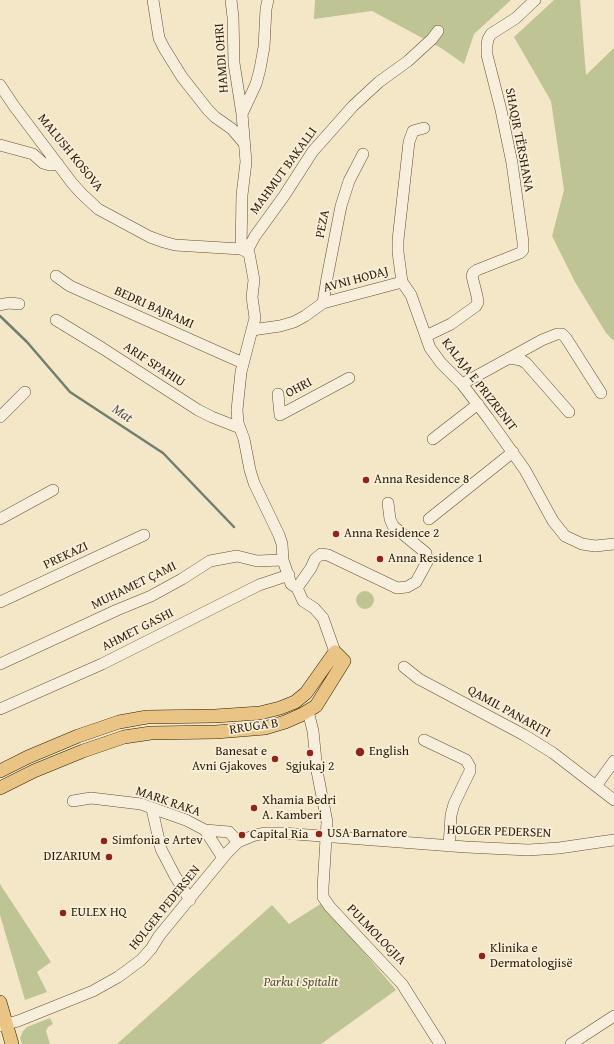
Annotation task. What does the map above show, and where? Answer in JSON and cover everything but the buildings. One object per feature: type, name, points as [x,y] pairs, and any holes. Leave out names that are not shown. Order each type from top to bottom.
[{"type":"main road","name":"RRUGA B","points":[[0,771],[28,756],[119,722],[147,717],[214,716],[260,713],[280,708],[295,702],[306,693],[335,652],[344,661],[316,706],[285,722],[265,728],[216,732],[151,733],[124,737],[83,751],[41,768],[0,788]]},
{"type":"main road","points":[[0,1002],[3,1025],[12,1044]]},
{"type":"street","points":[[153,0],[159,38],[179,72],[208,110],[232,129],[243,142]]},
{"type":"street","name":"HAMDI OHRI","points":[[231,0],[234,63],[242,114],[243,142],[246,162],[242,195],[244,250]]},
{"type":"street","points":[[242,114],[256,84],[260,69],[264,48],[266,9],[268,0]]},
{"type":"street","name":"SHAQIR TËRSHANA","points":[[426,336],[451,324],[476,306],[478,302],[472,276],[477,270],[520,253],[524,247],[509,147],[487,55],[487,45],[491,34],[516,18],[535,0]]},
{"type":"street","name":"MAHMUT BAKALLI","points":[[244,250],[287,191],[317,146],[353,106],[379,82],[408,61],[432,39],[438,31]]},
{"type":"street","name":"MALUSH KOSOVA","points":[[0,85],[14,106],[76,188],[98,209],[150,237],[175,245],[244,250]]},
{"type":"street","name":"KALAJA E PRIZRENIT","points":[[424,128],[413,131],[409,142],[398,240],[402,282],[411,295],[435,356],[462,384],[478,404],[536,488],[553,522],[565,536],[582,544],[595,546],[614,544]]},
{"type":"street","points":[[0,145],[33,154],[43,163],[50,165],[58,164]]},
{"type":"street","name":"PEZA","points":[[323,303],[341,206],[349,181],[363,154]]},
{"type":"street","points":[[244,250],[250,256],[254,280],[252,297],[255,318],[243,363],[238,391],[236,416],[247,448],[250,470],[254,483],[282,544],[283,560],[291,584],[297,588],[303,601],[314,608],[323,618],[335,652]]},
{"type":"street","name":"BEDRI BAJRAMI","points":[[56,276],[70,286],[243,363]]},
{"type":"street","name":"AVNI HODAJ","points":[[252,330],[280,326],[294,322],[323,303],[402,282]]},
{"type":"street","points":[[0,305],[9,303],[20,304]]},
{"type":"street","name":"ARIF SPAHIU","points":[[56,320],[198,410],[240,428]]},
{"type":"street","points":[[462,384],[552,335],[562,334],[572,346],[601,393]]},
{"type":"street","points":[[509,358],[522,360],[526,363],[569,412]]},
{"type":"street","name":"OHRI","points":[[278,394],[280,414],[349,378]]},
{"type":"street","points":[[0,417],[25,392]]},
{"type":"street","points":[[432,439],[478,404]]},
{"type":"street","points":[[429,519],[512,452]]},
{"type":"street","points":[[0,519],[53,490]]},
{"type":"street","points":[[297,588],[311,568],[315,559],[321,554],[328,555],[397,588],[407,587],[416,582],[427,562],[426,553],[393,526],[390,519],[388,503]]},
{"type":"street","name":"PREKAZI","points":[[0,602],[144,535]]},
{"type":"street","name":"MUHAMET ÇAMI","points":[[0,664],[151,596],[210,561],[237,556],[257,561],[283,560]]},
{"type":"street","name":"AHMET GASHI","points":[[0,709],[115,658],[260,585],[289,575]]},
{"type":"street","name":"QAMIL PANARITI","points":[[404,667],[419,679],[524,735],[553,753],[614,800]]},
{"type":"street","points":[[308,711],[313,731],[317,771],[327,822],[327,836]]},
{"type":"street","points":[[424,740],[466,760],[470,767],[470,771],[454,804],[451,815],[449,846]]},
{"type":"street","points":[[596,786],[614,761]]},
{"type":"street","name":"MARK RAKA","points":[[73,801],[91,798],[140,804],[186,820],[206,830],[229,832],[238,842]]},
{"type":"street","points":[[152,809],[161,849],[190,900]]},
{"type":"street","name":"MARK RAKA","points":[[206,830],[223,858]]},
{"type":"street","name":"HOLGER PEDERSEN","points":[[3,1025],[74,999],[118,977],[141,960],[223,858],[238,842],[254,835],[266,833],[327,836],[449,846],[528,850],[558,848],[614,840]]},
{"type":"street","name":"PULMOLOGJIA","points":[[327,836],[323,888],[326,902],[337,916],[402,984],[440,1044]]},
{"type":"street","points":[[571,1044],[614,1016]]},
{"type":"green space","points":[[315,0],[511,0],[474,34],[464,64],[441,48],[372,11],[314,19]]},
{"type":"green space","points":[[554,0],[580,0],[586,75],[614,48],[614,341],[606,333],[575,282],[552,236],[564,190],[551,101],[514,37]]},
{"type":"green space","points":[[365,591],[371,594],[374,600],[371,606],[365,609],[359,606],[356,600],[359,594]]},
{"type":"green space","points":[[0,884],[51,962],[37,972],[47,992],[25,1000],[0,915]]},
{"type":"green space","name":"Parku i Spitalit","points":[[322,903],[396,990],[321,1044],[117,1044],[272,905],[289,924]]},
{"type":"green space","points":[[50,1018],[53,1024],[48,1027],[46,1031],[50,1044],[22,1044],[20,1038],[23,1031],[27,1027]]},
{"type":"waterway","name":"Mat","points":[[0,316],[27,342],[70,392],[163,453],[234,527]]},
{"type":"place","name":"Anna Residence 8","points":[[366,480]]},
{"type":"place","name":"Anna Residence 2","points":[[336,534]]},
{"type":"place","name":"Anna Residence 1","points":[[380,559]]},
{"type":"place","name":"English","points":[[360,752]]},
{"type":"place","name":"Sgjukaj 2","points":[[310,753]]},
{"type":"place","name":"Banesat e Avni Gjakoves","points":[[275,759]]},
{"type":"place","name":"Xhamia Bedri A. Kamberi","points":[[254,808]]},
{"type":"place","name":"USA Barnatore","points":[[319,834]]},
{"type":"place","name":"Capital Ria","points":[[242,835]]},
{"type":"place","name":"Simfonia e Artev","points":[[104,841]]},
{"type":"place","name":"DIZARIUM","points":[[109,857]]},
{"type":"place","name":"EULEX HQ","points":[[63,913]]},
{"type":"place","name":"Klinika e Dermatologjisë","points":[[482,956]]}]
